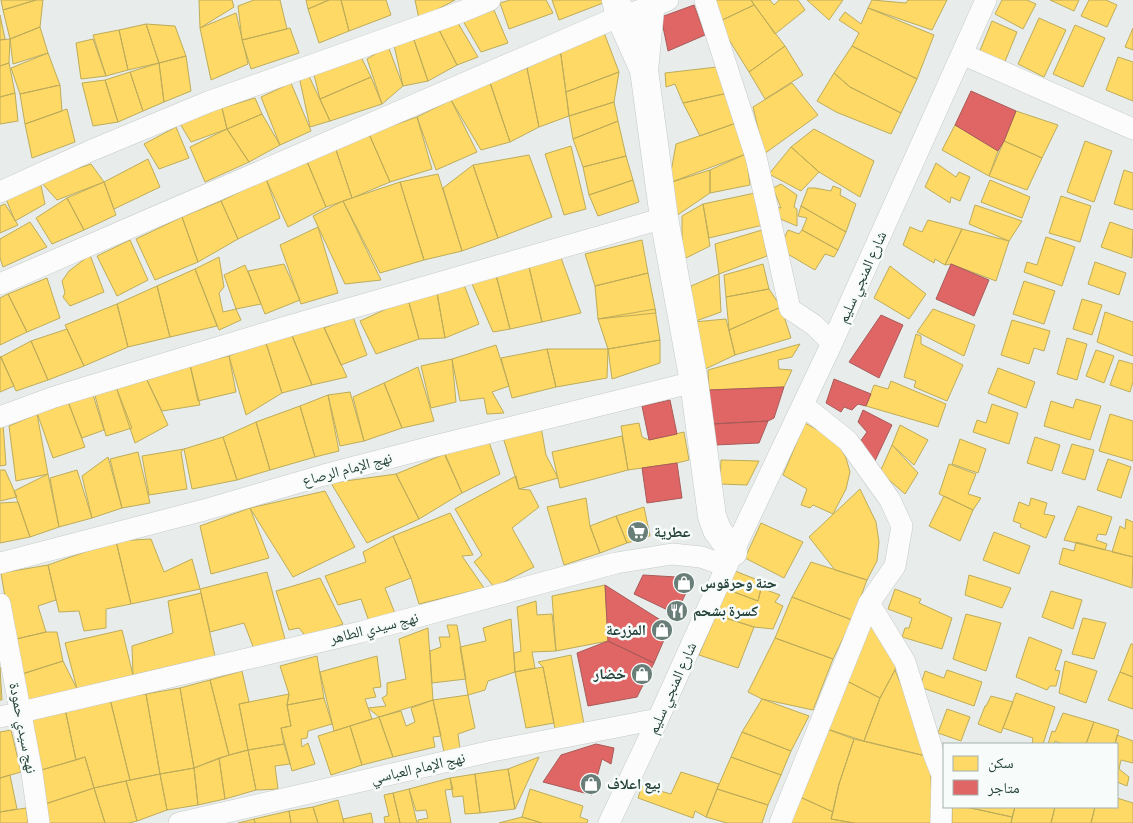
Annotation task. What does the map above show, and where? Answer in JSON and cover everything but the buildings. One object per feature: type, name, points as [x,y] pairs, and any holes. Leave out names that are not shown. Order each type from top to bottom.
[{"type":"street","points":[[1,188],[208,102],[490,0]]},
{"type":"street","points":[[705,0],[756,157],[790,308],[814,325],[832,343]]},
{"type":"street","name":"شارع المنجي سليم","points":[[609,823],[832,343],[986,0]]},
{"type":"street","points":[[0,284],[618,8],[657,2],[644,70]]},
{"type":"street","points":[[618,8],[644,70],[664,218],[694,382],[712,516],[716,530],[730,559]]},
{"type":"street","points":[[962,54],[1133,129]]},
{"type":"street","points":[[0,417],[54,397],[270,332],[664,218]]},
{"type":"street","name":"نهج الإمام الرصاع","points":[[0,563],[204,510],[324,475],[435,446],[694,382]]},
{"type":"street","points":[[780,823],[868,603],[895,566],[902,526],[890,500],[848,441],[803,405]]},
{"type":"street","name":"نهج سيدي الطاهر","points":[[10,715],[361,632],[616,563],[672,554],[730,559]]},
{"type":"street","points":[[868,603],[905,662],[942,775],[941,823]]},
{"type":"street","name":"نهج سيدي حمودة","points":[[0,604],[10,715],[39,823]]},
{"type":"street","name":"نهج الإمام العباسي","points":[[179,823],[492,751],[658,718]]},
{"type":"place","name":"عطرية","points":[[638,532]]},
{"type":"place","name":"حنة وحرقوس","points":[[684,583]]},
{"type":"place","name":"كسرة بشحم","points":[[677,611]]},
{"type":"place","name":"المزرعة","points":[[662,630]]},
{"type":"place","name":"خضار","points":[[642,674]]},
{"type":"place","name":"بيع اعلاف","points":[[591,784]]}]
